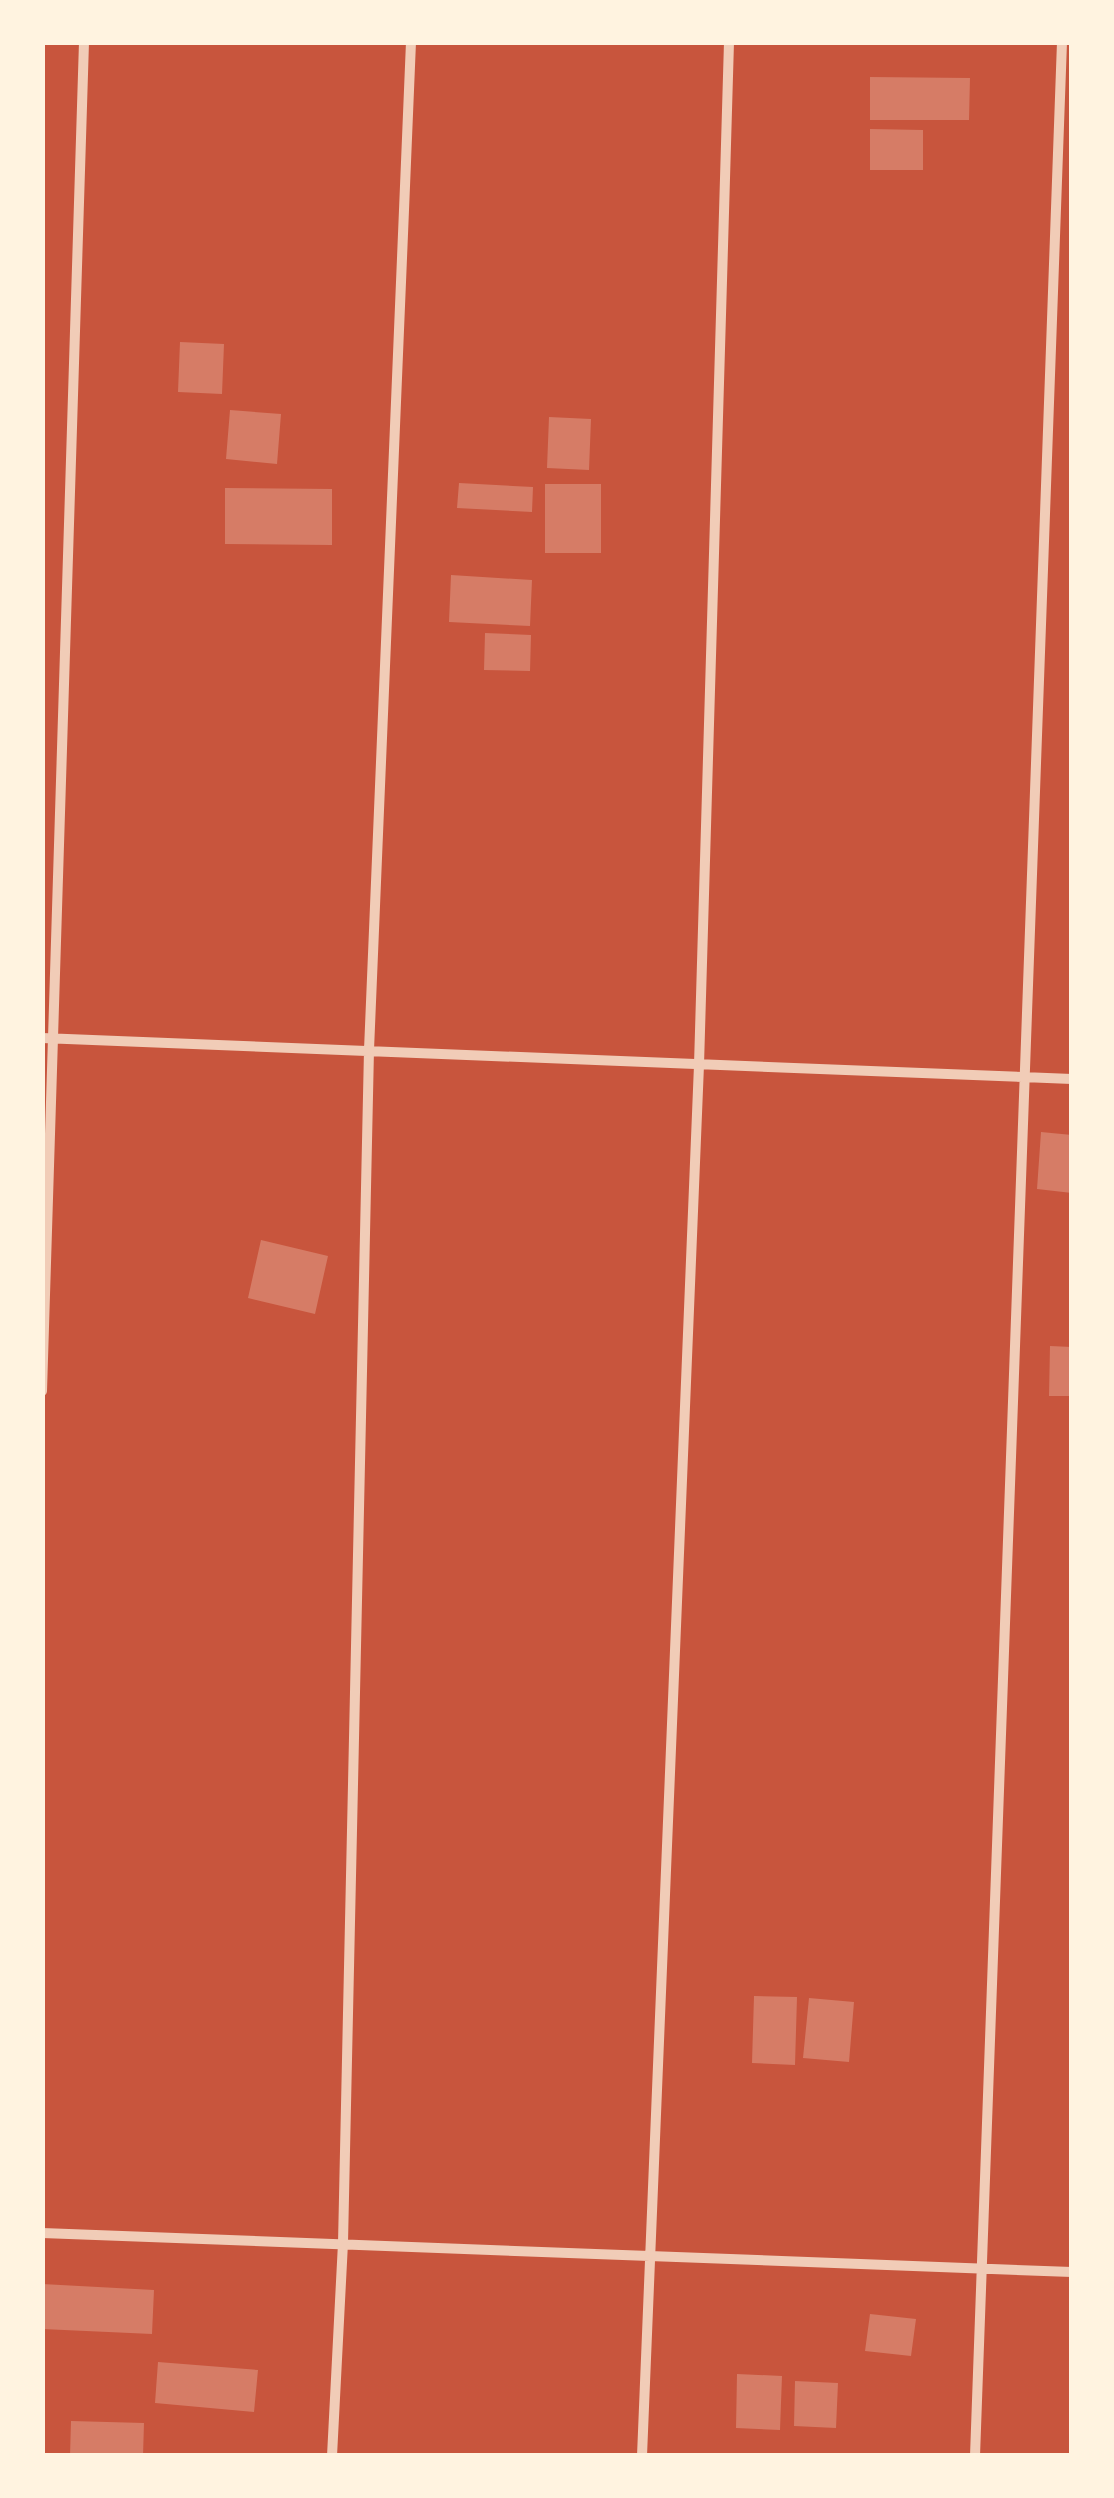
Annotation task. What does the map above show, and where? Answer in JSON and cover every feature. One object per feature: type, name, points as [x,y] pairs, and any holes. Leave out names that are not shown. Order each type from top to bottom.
[{"type":"street","points":[[42,1391],[48,1038],[84,42]]},
{"type":"street","points":[[332,2456],[343,2243],[369,1050],[410,42]]},
{"type":"street","points":[[642,2456],[700,1066],[729,42]]},
{"type":"street","points":[[975,2456],[1062,42]]},
{"type":"street","points":[[48,1038],[1072,1079]]},
{"type":"street","points":[[42,2233],[1072,2272]]},
{"type":"building","points":[[870,77],[970,78],[969,120],[870,120]]},
{"type":"building","points":[[870,129],[923,130],[923,170],[870,170]]},
{"type":"building","points":[[180,342],[224,344],[222,394],[178,392]]},
{"type":"building","points":[[230,410],[281,414],[277,464],[226,459]]},
{"type":"building","points":[[549,417],[591,419],[589,470],[547,468]]},
{"type":"building","points":[[459,483],[533,487],[532,512],[457,508]]},
{"type":"building","points":[[545,484],[601,484],[601,553],[545,553]]},
{"type":"building","points":[[225,488],[332,489],[332,545],[225,544]]},
{"type":"building","points":[[451,575],[532,580],[530,626],[449,622]]},
{"type":"building","points":[[485,633],[531,635],[530,671],[484,670]]},
{"type":"building","points":[[1041,1132],[1072,1135],[1072,1193],[1037,1189]]},
{"type":"building","points":[[261,1240],[328,1256],[315,1314],[248,1298]]},
{"type":"building","points":[[1050,1346],[1072,1347],[1072,1396],[1049,1396]]},
{"type":"building","points":[[754,1996],[797,1997],[795,2065],[752,2063]]},
{"type":"building","points":[[809,1998],[854,2002],[849,2062],[803,2058]]},
{"type":"building","points":[[42,2284],[154,2290],[152,2334],[42,2329]]},
{"type":"building","points":[[870,2314],[916,2319],[911,2356],[865,2351]]},
{"type":"building","points":[[158,2362],[258,2370],[254,2412],[155,2403]]},
{"type":"building","points":[[737,2374],[782,2376],[780,2430],[736,2428]]},
{"type":"building","points":[[795,2381],[838,2383],[836,2428],[794,2426]]},
{"type":"building","points":[[71,2421],[144,2423],[143,2456],[70,2456]]}]
